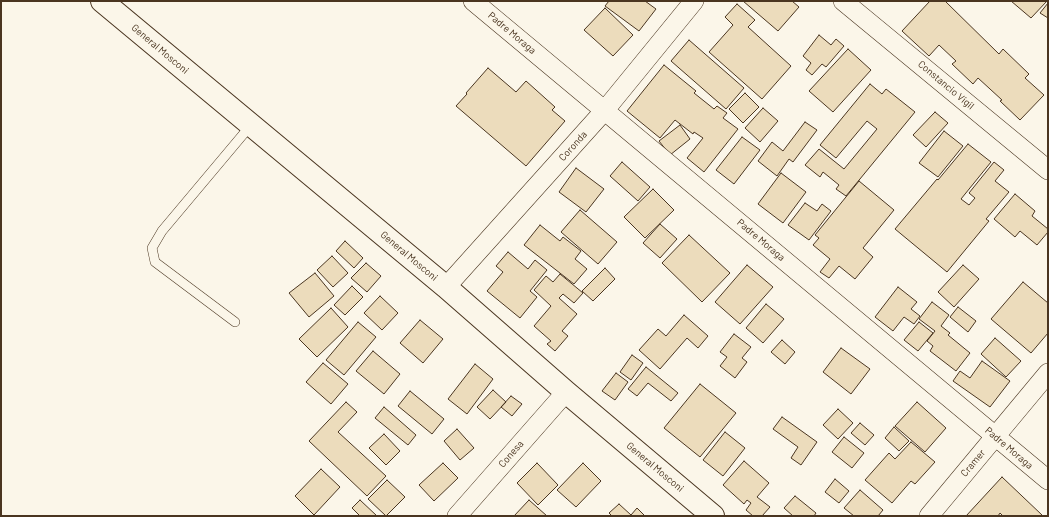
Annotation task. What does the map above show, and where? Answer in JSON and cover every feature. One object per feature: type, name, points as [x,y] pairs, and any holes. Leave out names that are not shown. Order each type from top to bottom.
[{"type":"street","name":"General Mosconi","points":[[102,1],[446,287],[566,392],[712,516]]},
{"type":"street","name":"Padre Moraga","points":[[473,1],[1048,480]]},
{"type":"street","name":"Coronda","points":[[446,287],[605,110],[694,1]]},
{"type":"street","name":"Constancio Vigil","points":[[843,1],[1048,170]]},
{"type":"street","name":"Cramer","points":[[929,516],[1048,373]]},
{"type":"street","name":"Conesa","points":[[457,516],[566,392]]},
{"type":"lane","points":[[235,322],[155,262],[152,248],[162,231],[251,125]]},
{"type":"building","points":[[609,1],[645,1],[656,9],[639,31],[605,6]]},
{"type":"building","points":[[743,1],[792,1],[799,7],[778,31]]},
{"type":"building","points":[[930,1],[945,1],[999,54],[1003,49],[1029,74],[1025,78],[1044,95],[1020,120],[1000,101],[1002,100],[978,78],[973,84],[952,64],[956,61],[939,45],[929,56],[902,31]]},
{"type":"building","points":[[1011,1],[1047,1],[1031,18]]},
{"type":"building","points":[[1048,3],[1048,18],[1040,13]]},
{"type":"building","points":[[737,4],[755,20],[748,27],[791,66],[762,99],[709,52],[733,25],[725,17]]},
{"type":"building","points":[[605,8],[633,35],[613,56],[584,30]]},
{"type":"building","points":[[819,35],[831,45],[836,39],[844,46],[826,67],[822,64],[812,75],[806,70],[811,63],[803,56]]},
{"type":"building","points":[[689,40],[744,88],[726,109],[671,61]]},
{"type":"building","points":[[848,49],[871,70],[833,112],[809,91]]},
{"type":"building","points":[[664,65],[696,91],[694,93],[714,109],[717,106],[727,113],[723,118],[738,129],[704,172],[687,158],[703,138],[694,132],[693,134],[675,120],[660,138],[627,111]]},
{"type":"building","points":[[488,68],[516,92],[526,81],[555,107],[552,110],[565,121],[526,166],[456,106]]},
{"type":"building","points":[[870,84],[882,94],[886,89],[915,112],[846,196],[836,189],[839,185],[823,172],[820,177],[805,165],[819,149],[844,169],[877,129],[867,121],[836,158],[820,145]]},
{"type":"building","points":[[745,93],[759,107],[743,123],[729,109]]},
{"type":"building","points":[[763,108],[778,121],[760,142],[745,128]]},
{"type":"building","points":[[935,112],[948,123],[926,147],[913,135]]},
{"type":"building","points":[[805,122],[817,130],[793,162],[789,159],[777,176],[758,161],[772,142],[783,151]]},
{"type":"building","points":[[680,125],[690,139],[670,155],[659,141]]},
{"type":"building","points":[[944,131],[963,146],[938,177],[919,163]]},
{"type":"building","points":[[742,137],[760,150],[734,184],[716,170]]},
{"type":"building","points":[[968,144],[991,162],[961,199],[969,205],[975,198],[969,193],[994,162],[1004,170],[995,181],[1009,192],[986,219],[989,221],[947,272],[895,229]]},
{"type":"building","points":[[622,162],[650,187],[638,201],[610,176]]},
{"type":"building","points":[[576,168],[604,189],[586,212],[559,192]]},
{"type":"building","points":[[781,173],[806,192],[783,223],[758,204]]},
{"type":"building","points":[[859,181],[894,210],[863,248],[873,257],[855,279],[839,266],[829,278],[820,272],[830,259],[813,245],[819,238],[815,235]]},
{"type":"building","points":[[653,189],[674,210],[645,238],[624,217]]},
{"type":"building","points":[[1015,194],[1035,211],[1032,216],[1048,229],[1048,232],[1037,245],[1020,231],[1015,237],[994,219]]},
{"type":"building","points":[[805,203],[817,211],[822,204],[831,211],[809,240],[788,225]]},
{"type":"building","points":[[580,210],[617,242],[598,264],[561,232]]},
{"type":"building","points":[[660,224],[677,239],[660,258],[643,243]]},
{"type":"building","points":[[540,225],[560,241],[563,237],[581,251],[575,259],[587,269],[574,284],[524,245]]},
{"type":"building","points":[[689,235],[730,273],[702,302],[662,263]]},
{"type":"building","points":[[345,241],[363,258],[354,268],[336,251]]},
{"type":"building","points":[[508,252],[528,269],[535,260],[547,270],[530,291],[537,297],[520,318],[487,291],[503,272],[496,266]]},
{"type":"building","points":[[332,256],[348,273],[333,287],[317,270]]},
{"type":"building","points":[[366,263],[381,276],[367,292],[351,278]]},
{"type":"building","points":[[747,265],[773,287],[740,324],[715,302]]},
{"type":"building","points":[[963,265],[979,279],[954,307],[938,292]]},
{"type":"building","points":[[605,268],[615,279],[593,301],[582,291]]},
{"type":"building","points":[[315,273],[334,296],[309,317],[289,293]]},
{"type":"building","points":[[560,274],[583,293],[574,303],[563,294],[559,298],[577,314],[562,331],[568,336],[555,351],[547,344],[551,341],[534,326],[551,306],[534,290],[546,276],[553,282]]},
{"type":"building","points":[[1023,282],[1048,303],[1048,333],[1031,353],[991,319]]},
{"type":"building","points":[[352,286],[363,297],[345,315],[334,305]]},
{"type":"building","points":[[898,287],[917,302],[911,309],[920,316],[914,324],[904,317],[893,331],[875,317]]},
{"type":"building","points":[[380,296],[398,313],[382,330],[364,313]]},
{"type":"building","points":[[932,302],[949,315],[941,326],[950,333],[948,335],[970,353],[956,371],[930,351],[933,346],[927,341],[935,331],[919,319]]},
{"type":"building","points":[[766,304],[784,319],[763,343],[746,328]]},
{"type":"building","points":[[958,307],[976,321],[968,332],[950,317]]},
{"type":"building","points":[[331,308],[348,327],[317,357],[299,339]]},
{"type":"building","points":[[684,315],[708,336],[698,348],[687,338],[660,369],[639,350],[658,329],[666,336]]},
{"type":"building","points":[[420,320],[443,339],[423,363],[400,343]]},
{"type":"building","points":[[358,322],[376,337],[344,375],[326,360]]},
{"type":"building","points":[[919,322],[933,333],[918,351],[904,340]]},
{"type":"building","points":[[734,334],[751,347],[742,358],[747,362],[735,378],[720,366],[727,357],[720,352]]},
{"type":"building","points":[[995,338],[1021,361],[1006,377],[981,354]]},
{"type":"building","points":[[782,340],[795,352],[785,364],[771,352]]},
{"type":"building","points":[[841,348],[870,369],[851,394],[823,372]]},
{"type":"building","points":[[373,351],[400,374],[384,394],[356,371]]},
{"type":"building","points":[[632,355],[643,363],[631,380],[620,372]]},
{"type":"building","points":[[982,361],[1010,381],[990,407],[953,381],[960,371],[970,378]]},
{"type":"building","points":[[323,363],[348,384],[331,404],[306,382]]},
{"type":"building","points":[[475,364],[493,379],[467,414],[448,399]]},
{"type":"building","points":[[646,367],[678,393],[671,401],[648,383],[637,396],[628,389]]},
{"type":"building","points":[[616,373],[628,382],[615,400],[602,391]]},
{"type":"building","points":[[700,384],[736,413],[700,457],[664,428]]},
{"type":"building","points":[[493,390],[506,402],[490,419],[477,407]]},
{"type":"building","points":[[410,391],[444,419],[432,434],[398,406]]},
{"type":"building","points":[[511,396],[522,404],[512,416],[501,407]]},
{"type":"building","points":[[346,402],[357,412],[338,432],[386,476],[367,496],[309,441]]},
{"type":"building","points":[[917,402],[946,428],[925,452],[895,426]]},
{"type":"building","points":[[384,407],[416,435],[408,445],[375,418]]},
{"type":"building","points":[[838,409],[853,423],[838,439],[823,425]]},
{"type":"building","points":[[782,417],[817,442],[801,465],[791,458],[798,447],[773,429]]},
{"type":"building","points":[[860,423],[874,435],[865,445],[851,433]]},
{"type":"building","points":[[894,427],[909,441],[899,451],[885,438]]},
{"type":"building","points":[[457,429],[474,448],[460,460],[444,441]]},
{"type":"building","points":[[725,432],[745,448],[723,476],[703,460]]},
{"type":"building","points":[[384,434],[400,451],[386,465],[369,448]]},
{"type":"building","points":[[844,437],[864,453],[852,468],[832,452]]},
{"type":"building","points":[[911,442],[935,462],[915,484],[911,481],[892,503],[865,480],[889,453],[895,459]]},
{"type":"building","points":[[744,461],[769,483],[757,497],[770,507],[762,516],[753,516],[746,510],[751,503],[747,500],[744,504],[723,485]]},
{"type":"building","points":[[443,463],[458,478],[434,501],[419,485]]},
{"type":"building","points":[[537,463],[558,485],[538,505],[517,483]]},
{"type":"building","points":[[583,463],[601,481],[576,507],[557,490]]},
{"type":"building","points":[[321,469],[340,487],[314,515],[295,496]]},
{"type":"building","points":[[1002,477],[1042,516],[1003,516],[1000,513],[998,516],[966,516]]},
{"type":"building","points":[[835,479],[849,491],[839,503],[825,492]]},
{"type":"building","points":[[387,480],[405,497],[386,516],[368,499]]},
{"type":"building","points":[[860,490],[883,510],[878,516],[854,516],[844,508]]},
{"type":"building","points":[[795,496],[816,513],[814,516],[793,516],[784,508]]},
{"type":"building","points":[[360,500],[377,516],[360,516],[352,508]]},
{"type":"building","points":[[529,500],[547,516],[514,516]]},
{"type":"building","points":[[619,504],[631,515],[637,508],[645,516],[612,516],[609,513]]}]
